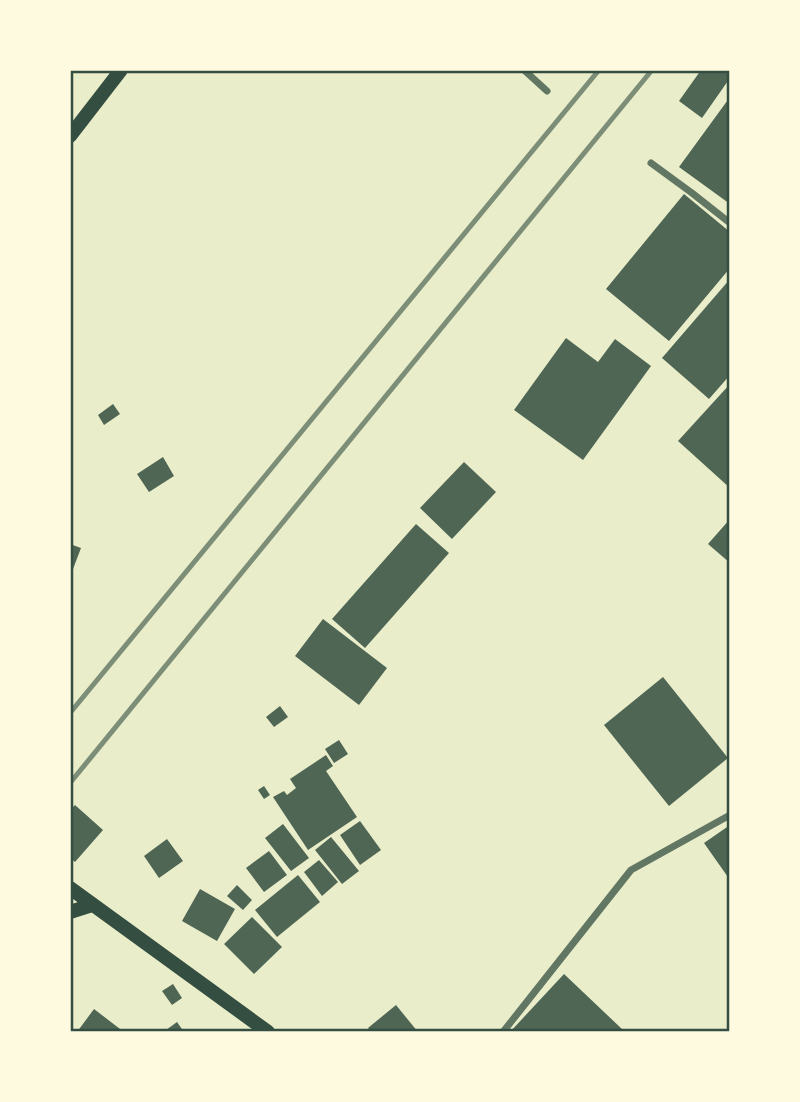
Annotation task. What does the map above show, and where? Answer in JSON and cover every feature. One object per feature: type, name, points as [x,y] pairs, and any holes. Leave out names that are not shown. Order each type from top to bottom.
[{"type":"main road","points":[[70,136],[121,70]]},
{"type":"main road","points":[[70,888],[268,1032]]},
{"type":"main road","points":[[70,912],[92,905]]},
{"type":"street","points":[[524,70],[547,91]]},
{"type":"street","points":[[650,163],[730,223]]},
{"type":"street","points":[[503,1032],[631,870],[730,815]]},
{"type":"building","points":[[701,70],[730,70],[730,78],[702,118],[679,101]]},
{"type":"building","points":[[730,97],[730,204],[679,167]]},
{"type":"building","points":[[684,194],[730,232],[730,268],[669,341],[606,289]]},
{"type":"building","points":[[730,279],[730,375],[709,399],[662,358]]},
{"type":"building","points":[[566,338],[598,362],[615,339],[651,366],[583,460],[514,410]]},
{"type":"building","points":[[730,384],[730,488],[678,441]]},
{"type":"building","points":[[113,404],[120,414],[104,425],[98,415]]},
{"type":"building","points":[[163,457],[174,476],[149,492],[137,474]]},
{"type":"building","points":[[464,462],[496,492],[452,539],[420,508]]},
{"type":"building","points":[[730,519],[730,563],[708,544]]},
{"type":"building","points":[[416,524],[449,553],[365,648],[332,619]]},
{"type":"building","points":[[70,544],[81,548],[70,577]]},
{"type":"building","points":[[323,619],[387,668],[359,705],[295,656]]},
{"type":"building","points":[[663,677],[728,758],[669,806],[604,725]]},
{"type":"building","points":[[280,706],[288,717],[274,727],[266,717]]},
{"type":"building","points":[[339,740],[348,754],[334,763],[325,749]]},
{"type":"building","points":[[326,755],[333,766],[326,771],[357,817],[308,850],[273,797],[284,791],[287,795],[296,788],[290,779]]},
{"type":"building","points":[[264,786],[270,795],[264,799],[258,790]]},
{"type":"building","points":[[75,805],[103,830],[75,862],[70,858],[70,810]]},
{"type":"building","points":[[360,821],[381,850],[360,865],[340,835]]},
{"type":"building","points":[[283,824],[309,858],[291,871],[265,838]]},
{"type":"building","points":[[730,825],[730,880],[704,843]]},
{"type":"building","points":[[331,837],[359,871],[342,884],[315,850]]},
{"type":"building","points":[[167,839],[183,861],[159,878],[144,856]]},
{"type":"building","points":[[269,851],[287,875],[264,892],[246,868]]},
{"type":"building","points":[[319,860],[338,882],[322,896],[304,872]]},
{"type":"building","points":[[298,875],[320,902],[277,937],[255,910]]},
{"type":"building","points":[[237,885],[252,900],[243,910],[227,896]]},
{"type":"building","points":[[200,889],[235,909],[217,941],[182,921]]},
{"type":"building","points":[[252,917],[282,947],[254,974],[224,944]]},
{"type":"building","points":[[564,974],[623,1030],[622,1032],[510,1032]]},
{"type":"building","points":[[173,984],[182,998],[172,1005],[162,991]]},
{"type":"building","points":[[396,1005],[418,1032],[371,1032],[368,1028]]},
{"type":"building","points":[[94,1009],[124,1032],[77,1032]]},
{"type":"building","points":[[177,1022],[184,1032],[166,1030]]},
{"type":"railway","points":[[70,713],[599,70]]},
{"type":"railway","points":[[70,783],[652,70]]}]
